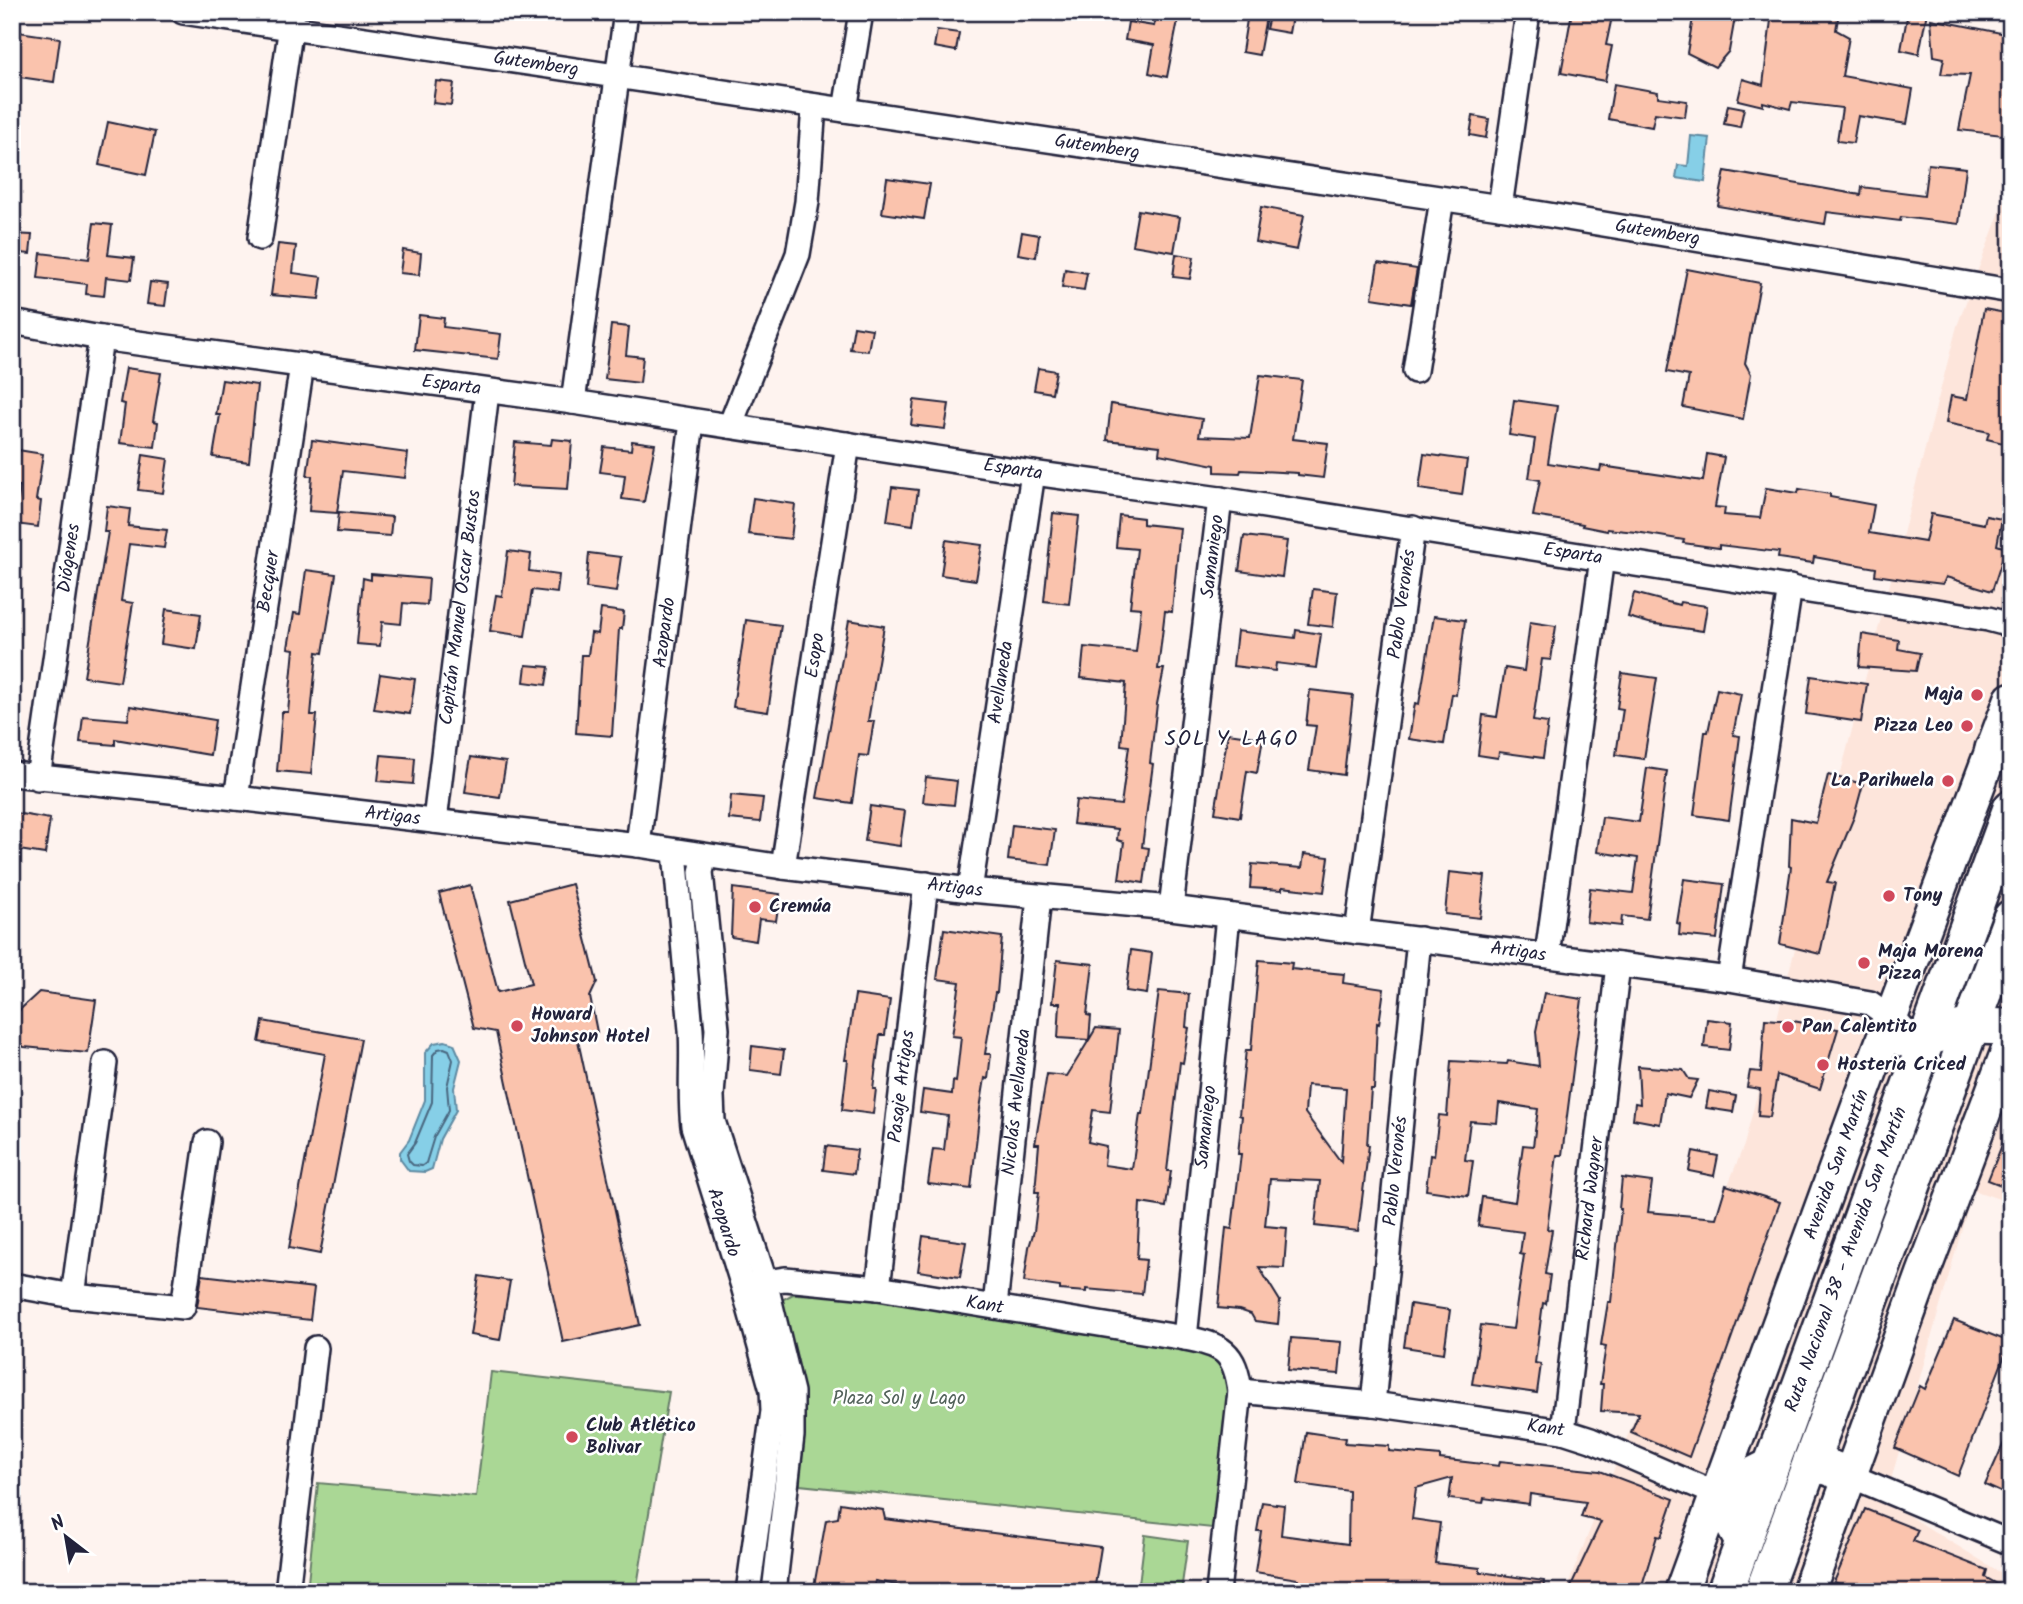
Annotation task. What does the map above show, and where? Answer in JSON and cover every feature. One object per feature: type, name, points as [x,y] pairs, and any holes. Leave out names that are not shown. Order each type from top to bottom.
[{"type":"main road","name":"Avenida San Martín","points":[[1681,1592],[1716,1494],[1910,1038],[2002,742],[2011,699]]},
{"type":"main road","name":"Ruta Nacional 38 - Avenida San Martín","points":[[1725,1592],[1771,1466],[1910,1038],[2011,808]]},
{"type":"main road","name":"Ruta Nacional 38 - Avenida San Martín","points":[[1763,1592],[2011,918]]},
{"type":"main road","points":[[1905,1206],[1900,1188],[1935,1089],[1933,1073],[1910,1038],[1970,1026],[2011,1027]]},
{"type":"main road","points":[[1808,1592],[1923,1274],[2011,1042]]},
{"type":"main road","points":[[1811,1461],[1851,1476]]},
{"type":"main road","points":[[1743,1542],[1716,1494],[1771,1466]]},
{"type":"street","name":"Gutemberg","points":[[183,12],[292,20],[618,76],[1500,207],[2011,291]]},
{"type":"street","points":[[573,402],[626,12]]},
{"type":"street","points":[[845,110],[861,12]]},
{"type":"street","points":[[1500,207],[1528,12]]},
{"type":"street","points":[[260,237],[292,20]]},
{"type":"street","points":[[730,426],[798,254],[807,202],[814,106]]},
{"type":"street","points":[[1415,371],[1442,199]]},
{"type":"street","name":"Esparta","points":[[12,322],[100,338],[573,402],[692,422],[1413,528],[1988,619],[2011,625]]},
{"type":"street","name":"Diógenes","points":[[38,778],[100,338]]},
{"type":"street","name":"Becquer","points":[[236,797],[302,365]]},
{"type":"street","name":"Capitán Manuel Oscar Bustos","points":[[435,821],[487,392]]},
{"type":"street","name":"Azopardo","points":[[638,845],[692,422]]},
{"type":"street","name":"Esopo","points":[[783,867],[848,444]]},
{"type":"street","name":"Avellaneda","points":[[970,890],[1033,473]]},
{"type":"street","name":"Samaniego","points":[[1171,908],[1220,499]]},
{"type":"street","name":"Pablo Veronés","points":[[1357,932],[1413,528]]},
{"type":"street","points":[[1547,955],[1602,558]]},
{"type":"street","points":[[1729,979],[1790,587]]},
{"type":"street","name":"Artigas","points":[[12,774],[236,797],[638,845],[783,867],[970,890],[1171,908],[1729,979],[1870,1003],[1910,1038]]},
{"type":"street","name":"Azopardo","points":[[675,852],[693,1059],[690,1102],[693,1126],[743,1286],[772,1391],[774,1411],[748,1592]]},
{"type":"street","name":"Azopardo","points":[[705,856],[701,872],[717,1029],[713,1121],[765,1281],[792,1392],[792,1436],[774,1592]]},
{"type":"street","name":"Pasaje Artigas","points":[[878,1288],[926,884]]},
{"type":"street","name":"Nicolás Avellaneda","points":[[995,1306],[1039,897]]},
{"type":"street","name":"Samaniego","points":[[1185,1338],[1228,916]]},
{"type":"street","name":"Pablo Veronés","points":[[1373,1404],[1419,939]]},
{"type":"street","name":"Richard Wagner","points":[[1563,1431],[1618,965]]},
{"type":"street","points":[[74,1296],[106,1063]]},
{"type":"street","points":[[12,1285],[74,1296],[183,1307],[207,1142]]},
{"type":"street","name":"Kant","points":[[743,1286],[785,1279],[878,1288],[1211,1343],[1227,1352],[1237,1371],[1240,1391],[1373,1404],[1563,1431],[1591,1440],[1716,1494]]},
{"type":"street","points":[[287,1592],[316,1348]]},
{"type":"street","points":[[1218,1592],[1240,1391]]},
{"type":"street","points":[[1851,1476],[2011,1543]]},
{"type":"shaded area","points":[[2011,182],[2011,1203],[1973,1190],[1885,1501],[2011,1579],[2011,1592],[1565,1592],[1744,1145],[1957,326]]},
{"type":"green space","name":"Plaza Sol y Lago","points":[[793,1294],[872,1297],[1213,1354],[1221,1359],[1232,1386],[1212,1528],[800,1485],[801,1401],[780,1301]]},
{"type":"green space","name":"Club Atlético Bolivar","points":[[491,1372],[669,1392],[636,1592],[307,1592],[318,1483],[476,1497]]},
{"type":"green space","points":[[1145,1535],[1188,1541],[1181,1592],[1138,1592]]},
{"type":"water","points":[[1691,136],[1710,138],[1705,182],[1676,178],[1678,165],[1688,166]]},
{"type":"water","points":[[445,1041],[454,1044],[461,1060],[454,1088],[456,1110],[440,1139],[432,1169],[425,1172],[409,1171],[400,1159],[400,1152],[409,1140],[425,1100],[425,1053],[434,1043]]},
{"type":"building","points":[[1157,12],[1179,15],[1167,77],[1149,73],[1154,45],[1125,40],[1128,22],[1154,26]]},
{"type":"building","points":[[1270,12],[1292,16],[1289,33],[1266,29]]},
{"type":"building","points":[[1572,12],[1613,12],[1606,45],[1612,46],[1605,81],[1561,73]]},
{"type":"building","points":[[1694,12],[1736,12],[1729,51],[1715,67],[1687,53]]},
{"type":"building","points":[[1772,12],[1839,12],[1836,30],[1849,37],[1842,76],[1913,89],[1907,124],[1858,116],[1853,143],[1837,141],[1842,108],[1792,102],[1790,109],[1763,102],[1763,106],[1738,100],[1743,79],[1763,85]]},
{"type":"building","points":[[1908,12],[1927,12],[1919,54],[1901,50]]},
{"type":"building","points":[[1248,13],[1266,17],[1259,55],[1242,52]]},
{"type":"building","points":[[1931,19],[2011,35],[2011,136],[1959,130],[1970,75],[1941,74],[1944,58],[1934,56]]},
{"type":"building","points":[[937,30],[959,33],[956,51],[934,47]]},
{"type":"building","points":[[12,31],[60,38],[54,82],[12,76]]},
{"type":"building","points":[[436,81],[454,83],[451,105],[433,103]]},
{"type":"building","points":[[1614,84],[1658,92],[1658,97],[1687,101],[1685,117],[1655,113],[1652,127],[1608,119]]},
{"type":"building","points":[[1728,105],[1744,108],[1740,127],[1724,124]]},
{"type":"building","points":[[1473,116],[1489,119],[1486,138],[1470,135]]},
{"type":"building","points":[[108,122],[155,132],[146,175],[99,165]]},
{"type":"building","points":[[1928,164],[1966,168],[1959,224],[1901,217],[1900,221],[1827,212],[1825,224],[1718,206],[1725,171],[1861,195],[1862,187],[1924,195]]},
{"type":"building","points":[[887,178],[930,184],[924,219],[882,213]]},
{"type":"building","points":[[1261,207],[1304,215],[1297,250],[1255,242]]},
{"type":"building","points":[[1138,210],[1180,217],[1174,252],[1132,245]]},
{"type":"building","points":[[94,223],[112,225],[108,255],[134,258],[131,280],[106,277],[104,296],[86,294],[87,284],[38,278],[41,253],[89,259]]},
{"type":"building","points":[[1022,232],[1039,235],[1036,257],[1018,254]]},
{"type":"building","points":[[12,234],[32,235],[30,254],[12,252]]},
{"type":"building","points":[[278,244],[296,246],[293,273],[322,277],[319,299],[271,295]]},
{"type":"building","points":[[403,250],[421,253],[419,275],[400,273]]},
{"type":"building","points":[[1176,254],[1194,257],[1190,279],[1173,277]]},
{"type":"building","points":[[1378,263],[1417,269],[1411,304],[1372,298]]},
{"type":"building","points":[[1065,269],[1087,273],[1084,290],[1062,287]]},
{"type":"building","points":[[1687,269],[1760,283],[1745,363],[1751,374],[1743,419],[1683,407],[1689,376],[1667,372]]},
{"type":"building","points":[[150,282],[168,284],[165,306],[147,304]]},
{"type":"building","points":[[1984,309],[2011,314],[2011,445],[1987,439],[1989,432],[1946,423],[1951,396],[1967,399]]},
{"type":"building","points":[[419,315],[444,318],[443,327],[501,334],[498,359],[415,350]]},
{"type":"building","points":[[611,325],[629,327],[626,355],[643,357],[640,383],[605,379]]},
{"type":"building","points":[[854,326],[872,329],[868,351],[850,349]]},
{"type":"building","points":[[126,368],[161,373],[153,421],[158,422],[155,447],[120,443],[125,404],[120,403]]},
{"type":"building","points":[[1038,368],[1056,371],[1052,393],[1034,390]]},
{"type":"building","points":[[1260,375],[1302,380],[1293,439],[1328,443],[1323,478],[1298,473],[1241,470],[1240,473],[1215,472],[1215,465],[1159,454],[1160,446],[1107,440],[1111,404],[1202,419],[1199,436],[1250,438]]},
{"type":"building","points":[[222,380],[257,385],[249,462],[213,457]]},
{"type":"building","points":[[914,400],[949,404],[945,429],[911,425]]},
{"type":"building","points":[[1514,400],[1557,406],[1548,463],[1600,471],[1601,466],[1703,481],[1707,454],[1724,457],[1715,507],[1725,508],[1724,515],[1760,518],[1766,488],[1798,493],[1799,489],[1874,505],[1869,533],[1925,542],[1931,514],[1984,524],[1986,516],[2002,519],[1997,545],[2006,548],[1992,591],[1946,577],[1943,584],[1875,575],[1876,568],[1814,557],[1813,563],[1778,558],[1779,552],[1683,543],[1684,540],[1636,532],[1607,531],[1533,516],[1540,480],[1529,478],[1535,439],[1509,435]]},
{"type":"building","points":[[552,439],[572,441],[568,489],[511,486],[515,442],[551,445]]},
{"type":"building","points":[[312,440],[408,453],[405,478],[343,471],[337,513],[309,511],[312,476],[307,476]]},
{"type":"building","points":[[632,441],[655,444],[644,502],[622,499],[625,475],[600,472],[604,447],[631,450]]},
{"type":"building","points":[[18,450],[43,454],[36,500],[41,501],[38,527],[15,524],[20,486],[13,485]]},
{"type":"building","points":[[1424,454],[1467,460],[1462,495],[1419,489]]},
{"type":"building","points":[[143,455],[168,459],[163,493],[138,490]]},
{"type":"building","points":[[892,487],[918,490],[913,525],[887,521]]},
{"type":"building","points":[[753,498],[795,504],[791,539],[748,534]]},
{"type":"building","points":[[107,506],[130,509],[128,526],[167,530],[164,548],[129,544],[121,601],[133,603],[120,682],[84,677],[108,532],[104,532]]},
{"type":"building","points":[[339,512],[392,517],[390,536],[337,532]]},
{"type":"building","points":[[1053,513],[1079,516],[1069,604],[1044,601]]},
{"type":"building","points":[[1119,515],[1143,518],[1143,524],[1180,528],[1172,612],[1165,611],[1158,669],[1164,669],[1157,704],[1150,763],[1153,764],[1142,847],[1149,848],[1144,883],[1119,879],[1124,842],[1117,840],[1118,829],[1073,824],[1076,800],[1121,805],[1129,746],[1121,745],[1126,683],[1081,678],[1084,647],[1136,652],[1141,608],[1130,607],[1137,549],[1116,547]]},
{"type":"building","points":[[1244,536],[1287,541],[1282,577],[1239,571]]},
{"type":"building","points":[[946,540],[982,545],[976,580],[941,575]]},
{"type":"building","points":[[508,551],[531,554],[529,571],[559,575],[557,593],[532,590],[525,636],[490,631],[496,595],[502,596]]},
{"type":"building","points":[[589,553],[621,557],[616,592],[586,588]]},
{"type":"building","points":[[306,570],[336,574],[323,653],[317,652],[311,715],[317,715],[311,774],[277,771],[282,712],[288,712],[294,649],[288,648],[294,613],[300,614]]},
{"type":"building","points":[[371,574],[429,579],[427,605],[403,603],[401,624],[382,622],[380,646],[357,644],[363,578],[371,580]]},
{"type":"building","points":[[1313,589],[1337,592],[1333,627],[1308,624]]},
{"type":"building","points":[[1634,593],[1679,605],[1680,602],[1707,606],[1703,631],[1628,617]]},
{"type":"building","points":[[166,609],[201,614],[196,649],[161,644]]},
{"type":"building","points":[[601,609],[624,612],[622,629],[619,629],[612,736],[576,733],[581,655],[588,655],[591,633],[598,634]]},
{"type":"building","points":[[1434,616],[1465,620],[1456,695],[1452,694],[1444,744],[1409,739],[1415,703],[1419,704]]},
{"type":"building","points":[[746,620],[781,625],[768,712],[733,707]]},
{"type":"building","points":[[849,620],[884,626],[868,721],[874,721],[868,756],[859,755],[852,803],[817,798]]},
{"type":"building","points":[[1530,622],[1556,626],[1551,660],[1542,659],[1533,721],[1548,723],[1543,758],[1499,752],[1498,758],[1478,755],[1483,715],[1497,717],[1505,668],[1524,671]]},
{"type":"building","points":[[1296,630],[1321,634],[1316,668],[1276,663],[1275,671],[1233,666],[1237,631],[1295,638]]},
{"type":"building","points":[[1862,634],[1899,640],[1898,649],[1920,653],[1916,671],[1859,667]]},
{"type":"building","points":[[526,665],[549,667],[546,685],[524,682]]},
{"type":"building","points":[[1622,673],[1657,678],[1644,759],[1616,755],[1623,709],[1617,708]]},
{"type":"building","points":[[380,674],[415,679],[410,714],[374,709]]},
{"type":"building","points":[[1811,676],[1867,684],[1861,722],[1806,714]]},
{"type":"building","points":[[1717,689],[1741,694],[1733,735],[1740,736],[1729,820],[1694,815],[1705,732],[1708,732]]},
{"type":"building","points":[[1310,690],[1353,695],[1344,775],[1309,770],[1316,726],[1306,725]]},
{"type":"building","points":[[130,706],[215,720],[210,755],[115,739],[115,745],[80,742],[83,716],[128,720]]},
{"type":"building","points":[[1228,733],[1263,738],[1257,773],[1247,771],[1240,817],[1215,813]]},
{"type":"building","points":[[381,755],[415,758],[413,784],[378,781]]},
{"type":"building","points":[[471,757],[506,762],[500,797],[465,792]]},
{"type":"building","points":[[1647,768],[1667,771],[1647,919],[1622,916],[1621,926],[1586,922],[1590,888],[1633,893],[1638,858],[1597,852],[1602,817],[1639,822]]},
{"type":"building","points":[[1828,775],[1863,784],[1854,817],[1827,882],[1835,883],[1820,954],[1780,944],[1791,867],[1791,818],[1816,823]]},
{"type":"building","points":[[926,777],[957,781],[954,805],[923,802]]},
{"type":"building","points":[[731,795],[763,798],[760,822],[729,819]]},
{"type":"building","points":[[870,806],[905,811],[900,846],[865,841]]},
{"type":"building","points":[[15,813],[50,819],[45,854],[12,849]]},
{"type":"building","points":[[1012,825],[1055,830],[1050,865],[1008,860]]},
{"type":"building","points":[[1304,854],[1329,857],[1324,892],[1282,887],[1282,890],[1250,888],[1252,864],[1302,868]]},
{"type":"building","points":[[1449,872],[1485,876],[1480,918],[1445,914]]},
{"type":"building","points":[[1684,879],[1724,884],[1717,939],[1679,935],[1680,924],[1677,923]]},
{"type":"building","points":[[572,884],[597,982],[590,997],[597,1032],[577,1036],[640,1325],[563,1342],[496,1032],[474,1028],[439,893],[470,885],[498,992],[531,984],[510,900]]},
{"type":"building","name":"Cremúa","points":[[733,888],[780,894],[776,921],[759,919],[756,941],[731,937]]},
{"type":"building","points":[[944,929],[1002,937],[997,993],[985,1054],[991,1054],[988,1079],[985,1078],[980,1109],[971,1189],[928,1184],[933,1149],[944,1150],[948,1116],[920,1112],[923,1090],[952,1094],[953,1081],[956,1082],[961,1037],[952,1036],[960,982],[937,979]]},
{"type":"building","points":[[1131,950],[1152,953],[1147,994],[1126,991]]},
{"type":"building","points":[[1057,960],[1093,964],[1087,1015],[1091,1016],[1089,1040],[1058,1038],[1060,1003],[1052,1003]]},
{"type":"building","points":[[1259,960],[1292,963],[1291,969],[1344,974],[1343,983],[1384,989],[1379,1024],[1377,1023],[1369,1145],[1358,1231],[1315,1226],[1320,1181],[1270,1179],[1265,1226],[1287,1228],[1284,1268],[1259,1267],[1280,1301],[1278,1324],[1255,1321],[1251,1314],[1239,1310],[1218,1308],[1226,1228],[1232,1229],[1241,1154],[1238,1154],[1242,1116],[1239,1115],[1246,1050],[1251,1050]],"holes":[[[1307,1085],[1346,1088],[1341,1162],[1305,1113]]]},
{"type":"building","points":[[1159,991],[1189,994],[1186,1027],[1189,1028],[1183,1063],[1180,1062],[1167,1171],[1171,1171],[1166,1207],[1140,1203],[1137,1259],[1146,1260],[1142,1294],[1086,1289],[1086,1292],[1060,1290],[1060,1287],[1024,1282],[1039,1192],[1035,1192],[1039,1144],[1035,1144],[1047,1074],[1067,1076],[1096,1028],[1119,1030],[1110,1112],[1093,1110],[1088,1142],[1106,1146],[1104,1165],[1132,1169],[1140,1114],[1143,1114]]},
{"type":"building","points":[[39,992],[96,1000],[88,1053],[24,1047],[13,1038],[12,1017]]},
{"type":"building","points":[[1544,993],[1582,999],[1562,1155],[1557,1155],[1547,1229],[1552,1230],[1545,1274],[1550,1275],[1546,1304],[1543,1303],[1535,1363],[1541,1364],[1537,1393],[1472,1384],[1481,1325],[1513,1329],[1524,1255],[1520,1254],[1523,1232],[1478,1226],[1482,1197],[1515,1202],[1523,1145],[1533,1146],[1538,1109],[1499,1103],[1497,1123],[1470,1121],[1465,1160],[1473,1161],[1468,1196],[1426,1190],[1439,1115],[1447,1116],[1451,1061],[1507,1064],[1508,1061],[1539,1066],[1536,1031]]},
{"type":"building","points":[[855,995],[890,1000],[885,1035],[880,1035],[873,1089],[876,1089],[873,1114],[842,1110],[848,1060],[845,1060]]},
{"type":"building","points":[[1707,1019],[1732,1022],[1729,1050],[1704,1047]]},
{"type":"building","points":[[1765,1019],[1838,1029],[1820,1089],[1777,1075],[1770,1117],[1758,1116],[1760,1089],[1747,1087],[1750,1071],[1761,1072]]},
{"type":"building","points":[[263,1021],[361,1039],[320,1254],[289,1248],[325,1054],[259,1042]]},
{"type":"building","points":[[752,1046],[784,1050],[781,1074],[750,1070]]},
{"type":"building","points":[[1638,1066],[1683,1070],[1689,1079],[1698,1080],[1689,1098],[1665,1093],[1660,1124],[1633,1119],[1635,1103],[1640,1104]]},
{"type":"building","points":[[1709,1091],[1736,1096],[1733,1112],[1706,1108]]},
{"type":"building","points":[[2011,1126],[2011,1189],[1988,1180]]},
{"type":"building","points":[[826,1146],[857,1150],[854,1174],[823,1170]]},
{"type":"building","points":[[1693,1151],[1718,1156],[1714,1176],[1689,1171]]},
{"type":"building","points":[[1622,1178],[1652,1182],[1648,1212],[1716,1218],[1726,1185],[1780,1202],[1689,1457],[1631,1432],[1639,1413],[1601,1411],[1603,1384],[1600,1384],[1606,1346],[1601,1345],[1608,1302],[1611,1302]]},
{"type":"building","points":[[923,1236],[966,1242],[960,1277],[918,1271]]},
{"type":"building","points":[[202,1275],[314,1288],[310,1320],[197,1307]]},
{"type":"building","points":[[479,1276],[510,1281],[500,1340],[470,1335]]},
{"type":"building","points":[[1410,1304],[1450,1310],[1444,1353],[1404,1347]]},
{"type":"building","points":[[1954,1320],[2010,1342],[1958,1476],[1895,1448],[1920,1386],[1925,1389]]},
{"type":"building","points":[[1291,1338],[1342,1342],[1339,1374],[1288,1370]]},
{"type":"building","points":[[2011,1427],[2011,1497],[1985,1485]]},
{"type":"building","points":[[1306,1432],[1346,1438],[1345,1443],[1389,1446],[1389,1451],[1440,1456],[1440,1459],[1499,1466],[1500,1461],[1600,1471],[1674,1499],[1661,1537],[1657,1536],[1640,1592],[1568,1592],[1601,1522],[1581,1517],[1586,1502],[1530,1494],[1529,1504],[1484,1498],[1483,1503],[1449,1499],[1452,1478],[1416,1488],[1412,1519],[1440,1523],[1435,1563],[1480,1568],[1480,1572],[1544,1581],[1543,1592],[1365,1592],[1298,1585],[1298,1579],[1255,1572],[1262,1502],[1284,1505],[1281,1535],[1348,1544],[1349,1491],[1298,1484]]},
{"type":"building","points":[[840,1503],[883,1510],[885,1519],[1101,1547],[1094,1592],[1027,1586],[1024,1592],[1007,1592],[970,1586],[962,1592],[935,1592],[875,1581],[873,1592],[813,1592],[826,1520],[838,1518]]},
{"type":"building","points":[[1865,1509],[1918,1530],[1913,1541],[1987,1570],[1985,1577],[2011,1592],[1902,1592],[1882,1584],[1879,1592],[1857,1592],[1834,1582]]},
{"type":"place","name":"Maja","points":[[1977,695]]},
{"type":"place","name":"Pizza Leo","points":[[1967,726]]},
{"type":"place","name":"La Parihuela","points":[[1948,781]]},
{"type":"place","name":"Tony","points":[[1889,896]]},
{"type":"place","name":"Cremúa","points":[[755,907]]},
{"type":"place","name":"Maja Morena Pizza","points":[[1864,963]]},
{"type":"place","name":"Howard Johnson Hotel","points":[[517,1026]]},
{"type":"place","name":"Pan Calentito","points":[[1788,1027]]},
{"type":"place","name":"Hosteria Criced","points":[[1823,1065]]},
{"type":"place","name":"Club Atlético Bolivar","points":[[572,1437]]},
{"type":"district","name":"SOL Y LAGO","points":[[1232,739]]}]
